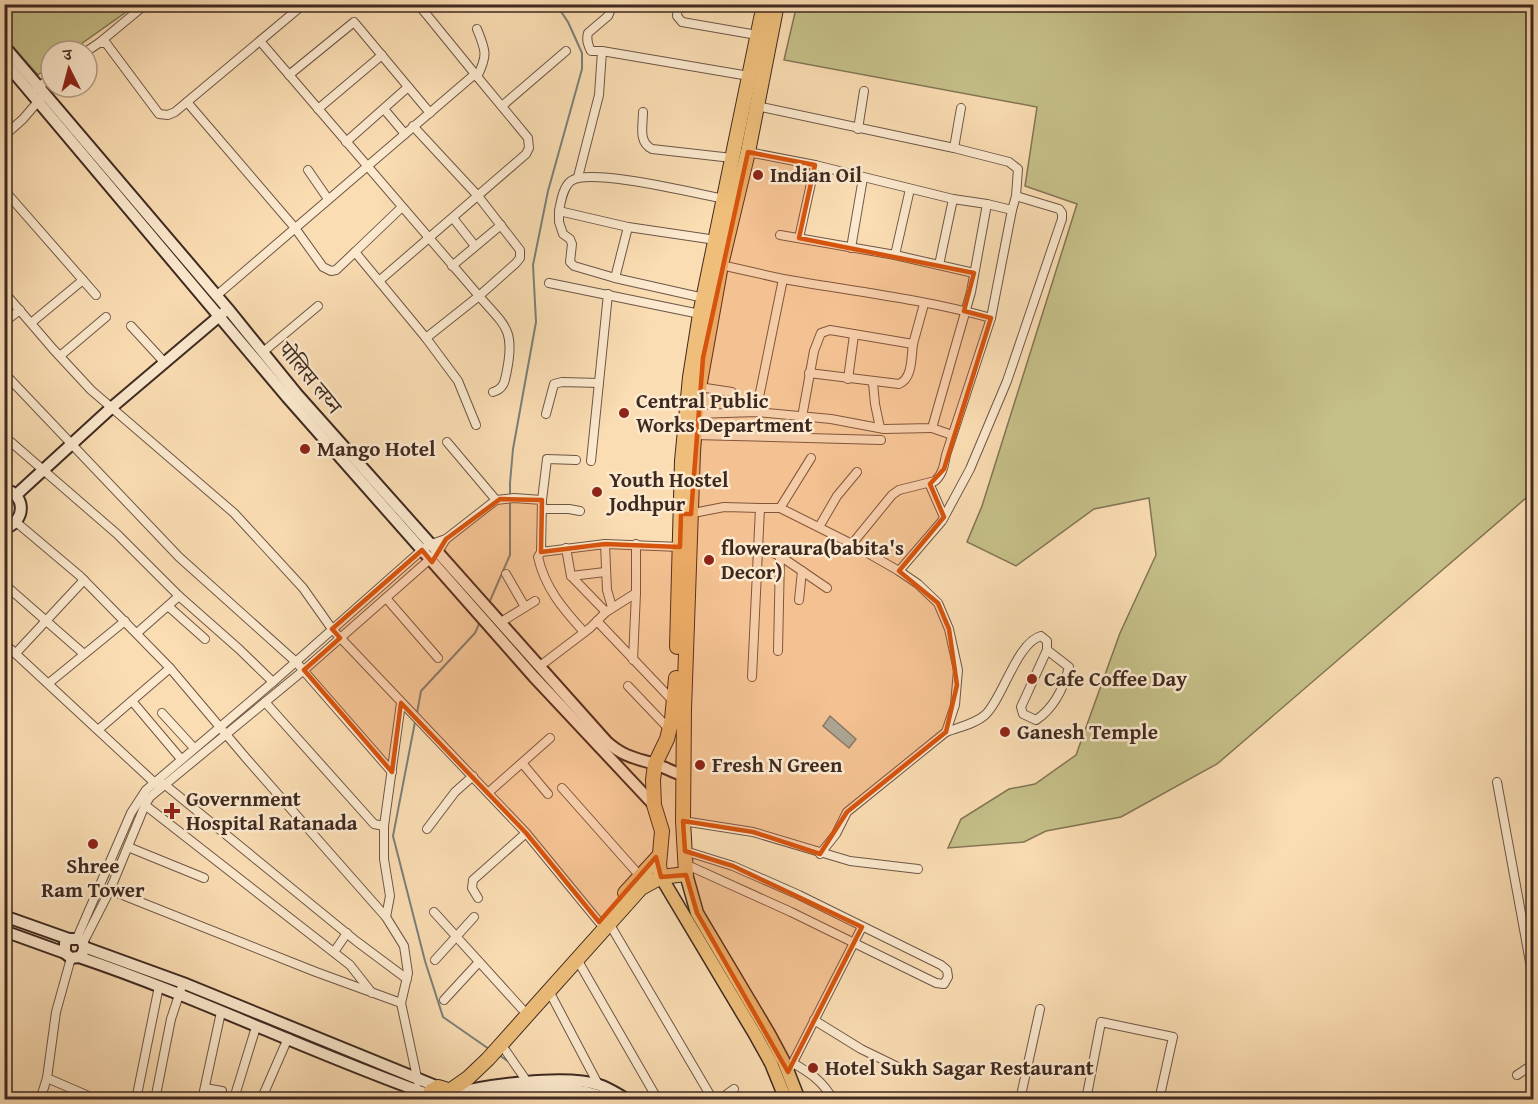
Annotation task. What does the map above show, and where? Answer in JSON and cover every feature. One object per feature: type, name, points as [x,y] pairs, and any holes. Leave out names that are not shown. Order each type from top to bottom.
[{"type":"highway","points":[[440,1094],[472,1065],[604,922],[641,888],[685,863],[682,775],[686,514],[682,460],[686,414],[700,314],[764,4]]},
{"type":"highway","points":[[661,877],[659,856],[662,831],[654,805],[653,780],[655,764],[667,739],[674,702],[680,547],[686,514],[699,387],[721,265],[748,152],[777,4]]},
{"type":"highway","points":[[440,1094],[477,1071],[578,961],[604,922],[659,856]]},
{"type":"main road","points":[[685,863],[697,913],[790,1067],[799,1100]]},
{"type":"main road","points":[[661,877],[756,1036],[771,1063],[786,1100]]},
{"type":"street","points":[[99,42],[146,4]]},
{"type":"street","points":[[99,44],[106,43],[159,114],[168,115],[187,102],[304,4]]},
{"type":"street","points":[[379,281],[526,154],[529,148],[528,138],[418,4]]},
{"type":"street","points":[[604,4],[613,5],[608,16],[588,33],[587,41],[591,51],[749,76]]},
{"type":"street","points":[[678,4],[677,16],[682,21],[757,35]]},
{"type":"street","points":[[289,75],[354,22],[430,113]]},
{"type":"street","points":[[216,296],[413,126],[476,76],[486,54],[477,29]]},
{"type":"street","points":[[260,41],[401,208],[506,327],[511,340],[506,380],[502,387],[493,392]]},
{"type":"street","name":"पोलिस लय्न","points":[[4,46],[39,93]]},
{"type":"street","points":[[502,106],[566,51]]},
{"type":"street","points":[[578,177],[599,95],[602,51]]},
{"type":"street","points":[[318,109],[381,55]]},
{"type":"street","points":[[4,61],[39,93],[23,119],[4,136]]},
{"type":"street","points":[[346,142],[408,87]]},
{"type":"street","points":[[858,129],[864,91]]},
{"type":"street","points":[[44,99],[287,397],[430,551],[469,605],[493,632],[654,805]]},
{"type":"street","name":"पोलिस लय्न","points":[[44,99],[228,309],[430,551],[478,597],[618,752],[682,775]]},
{"type":"street","points":[[187,102],[295,228],[327,270],[336,270],[401,208]]},
{"type":"street","points":[[757,106],[954,148],[1015,165],[1018,169],[1016,196],[991,318],[952,435],[944,469],[939,477],[929,483],[899,490],[892,495],[852,544]]},
{"type":"street","points":[[954,148],[961,108]]},
{"type":"street","points":[[384,109],[405,134]]},
{"type":"street","points":[[643,112],[642,141],[646,146],[652,149],[732,158]]},
{"type":"street","points":[[413,126],[478,196],[520,250],[520,258],[479,296],[426,338]]},
{"type":"street","points":[[748,152],[815,165],[952,199],[1012,210]]},
{"type":"street","points":[[799,238],[815,165]]},
{"type":"street","points":[[308,170],[328,199]]},
{"type":"street","points":[[704,298],[615,278],[574,266],[570,262],[572,244],[570,239],[563,234],[559,222],[559,211],[568,183],[578,177],[626,179],[725,199]]},
{"type":"street","points":[[851,248],[863,178]]},
{"type":"street","points":[[895,255],[910,189]]},
{"type":"street","points":[[4,190],[96,295]]},
{"type":"street","points":[[899,571],[944,517],[970,469],[1007,381],[1062,219],[1059,209],[1016,196]]},
{"type":"street","points":[[939,266],[952,199]]},
{"type":"street","points":[[932,428],[971,292],[987,204]]},
{"type":"street","points":[[559,211],[628,227],[716,240]]},
{"type":"street","points":[[453,218],[475,246]]},
{"type":"street","points":[[452,266],[501,225]]},
{"type":"street","points":[[615,278],[628,227]]},
{"type":"street","points":[[780,236],[895,255],[974,273]]},
{"type":"street","points":[[355,252],[426,338],[458,381],[476,425]]},
{"type":"street","points":[[721,265],[991,318]]},
{"type":"street","points":[[756,412],[783,279]]},
{"type":"street","points":[[31,322],[83,280]]},
{"type":"street","points":[[549,283],[700,314]]},
{"type":"street","points":[[4,292],[60,356],[111,408],[234,513],[303,588],[340,638],[526,833],[604,922],[713,1100]]},
{"type":"street","points":[[591,461],[608,294]]},
{"type":"street","points":[[809,373],[873,383],[899,384],[904,382],[908,375],[913,344],[924,304]]},
{"type":"street","points":[[262,352],[318,306]]},
{"type":"street","points":[[16,495],[111,408],[228,309]]},
{"type":"street","points":[[4,322],[20,310]]},
{"type":"street","points":[[60,356],[106,317]]},
{"type":"street","points":[[131,326],[165,363]]},
{"type":"street","points":[[802,417],[809,373],[821,333],[830,330],[913,344]]},
{"type":"street","points":[[848,379],[854,335]]},
{"type":"street","points":[[4,374],[179,557],[304,670],[392,772]]},
{"type":"street","points":[[546,414],[554,384],[562,382],[599,383]]},
{"type":"street","points":[[873,383],[880,428]]},
{"type":"street","points":[[699,387],[732,392]]},
{"type":"street","points":[[696,414],[756,412],[831,419],[880,428],[932,428],[952,435]]},
{"type":"street","points":[[694,435],[881,440]]},
{"type":"street","points":[[4,436],[117,534],[179,596],[273,682]]},
{"type":"street","points":[[447,442],[498,499]]},
{"type":"street","points":[[780,508],[811,458]]},
{"type":"street","points":[[576,460],[547,459],[542,500],[541,552],[538,557],[545,582],[564,610],[584,632]]},
{"type":"street","points":[[819,527],[837,496],[857,472]]},
{"type":"street","points":[[929,483],[944,517]]},
{"type":"street","points":[[4,489],[14,492],[20,499],[22,507],[16,522],[4,528]]},
{"type":"street","points":[[75,948],[110,890],[145,805],[181,759],[332,629],[498,499],[542,500]]},
{"type":"street","points":[[686,514],[724,507],[780,508],[852,544],[918,584],[938,603],[949,629],[958,669],[955,705],[946,732]]},
{"type":"street","points":[[752,676],[760,508]]},
{"type":"street","points":[[542,509],[580,511]]},
{"type":"street","points":[[16,522],[84,580],[170,668],[386,917],[404,946],[406,982],[401,1001],[417,1077],[440,1094]]},
{"type":"street","points":[[541,552],[605,544],[680,547]]},
{"type":"street","points":[[605,544],[609,609]]},
{"type":"street","points":[[633,660],[636,544]]},
{"type":"street","points":[[759,547],[780,556],[827,588]]},
{"type":"street","points":[[566,548],[571,576],[609,609]]},
{"type":"street","points":[[40,1100],[47,1078],[53,1029],[75,948],[131,813],[140,798],[226,734],[304,670],[386,598],[430,551]]},
{"type":"street","points":[[778,651],[780,556]]},
{"type":"street","points":[[799,600],[802,571]]},
{"type":"street","points":[[571,576],[605,572]]},
{"type":"street","points":[[506,574],[525,607]]},
{"type":"street","points":[[16,653],[84,580]]},
{"type":"street","points":[[4,584],[84,654]]},
{"type":"street","points":[[540,666],[584,632],[609,609],[636,593]]},
{"type":"street","points":[[137,633],[179,596]]},
{"type":"street","points":[[386,598],[438,658]]},
{"type":"street","points":[[499,621],[535,601]]},
{"type":"street","points":[[168,606],[206,639]]},
{"type":"street","points":[[49,683],[125,621]]},
{"type":"street","points":[[597,621],[674,702]]},
{"type":"street","points":[[820,854],[836,834],[847,812],[946,732],[984,715],[1032,640],[1041,636],[1047,641],[1047,650],[1021,707],[1023,714],[1031,719],[1036,720],[1045,713],[1066,682],[1069,667],[1047,650]]},
{"type":"street","points":[[4,643],[159,785],[406,982]]},
{"type":"street","points":[[98,729],[170,668]]},
{"type":"street","points":[[628,687],[669,729]]},
{"type":"street","points":[[132,701],[181,759]]},
{"type":"street","points":[[265,702],[374,824],[384,826]]},
{"type":"street","points":[[386,917],[390,897],[384,859],[384,826],[404,706]]},
{"type":"street","points":[[162,713],[194,748]]},
{"type":"street","points":[[489,792],[550,738]]},
{"type":"street","points":[[522,763],[548,794]]},
{"type":"street","points":[[427,829],[450,798],[473,776]]},
{"type":"street","points":[[1497,782],[1533,984]]},
{"type":"street","points":[[562,788],[640,876]]},
{"type":"street","points":[[145,805],[335,950],[372,993]]},
{"type":"street","points":[[682,821],[753,832],[820,854],[850,861],[918,869]]},
{"type":"street","points":[[478,898],[472,888],[473,880],[526,833]]},
{"type":"street","points":[[128,847],[204,878]]},
{"type":"street","points":[[685,863],[733,866],[799,895],[941,965],[947,970],[948,977],[944,984],[936,983],[685,863]]},
{"type":"street","points":[[110,890],[372,993],[401,1001]]},
{"type":"street","points":[[434,912],[522,1009]]},
{"type":"street","points":[[4,916],[221,1012],[440,1094],[468,1096],[543,1088],[575,1081],[598,1084],[628,1100]]},
{"type":"street","points":[[435,960],[474,917]]},
{"type":"street","points":[[833,1100],[817,1078],[790,1067],[862,927]]},
{"type":"street","points":[[4,931],[75,948],[183,983],[417,1077],[440,1094],[543,1088],[584,1090],[609,1100]]},
{"type":"street","points":[[335,950],[346,934]]},
{"type":"street","points":[[578,961],[658,1100]]},
{"type":"street","points":[[444,1000],[479,962]]},
{"type":"street","points":[[155,1100],[171,1019],[183,983]]},
{"type":"street","points":[[136,1100],[159,986]]},
{"type":"street","points":[[549,991],[598,1084]]},
{"type":"street","points":[[1020,1100],[1040,1010]]},
{"type":"street","points":[[202,1100],[221,1012]]},
{"type":"street","points":[[814,1020],[861,1049],[898,1067]]},
{"type":"street","points":[[1086,1100],[1101,1022],[1173,1037],[1159,1100]]},
{"type":"street","points":[[243,1100],[236,1092],[256,1026]]},
{"type":"street","points":[[261,1100],[288,1038]]},
{"type":"street","points":[[501,1044],[543,1088]]},
{"type":"street","points":[[1517,1075],[1532,1065],[1533,1061]]},
{"type":"street","points":[[47,1078],[98,1100]]},
{"type":"street","points":[[205,1088],[222,1091],[222,1100]]},
{"type":"street","points":[[719,1100],[734,1089]]},
{"type":"highlighted area","points":[[748,152],[815,165],[799,238],[974,273],[964,311],[991,318],[944,469],[930,484],[944,517],[899,571],[938,603],[949,629],[957,685],[946,732],[847,812],[820,854],[753,832],[683,821],[685,851],[733,866],[862,927],[788,1072],[697,913],[686,875],[661,877],[656,857],[599,922],[526,833],[401,703],[392,772],[304,670],[340,638],[332,629],[422,550],[432,562],[446,539],[500,499],[542,500],[541,552],[605,544],[680,547],[681,514],[691,514],[703,358]]},
{"type":"shaded area","points":[[5,4],[136,5],[88,39],[39,39],[38,75],[5,38]]},
{"type":"shaded area","points":[[797,4],[1533,5],[1533,492],[1217,764],[1121,817],[1046,831],[1024,842],[948,848],[961,819],[1009,789],[1035,784],[1076,755],[1120,633],[1156,555],[1149,498],[1094,509],[1016,566],[967,542],[982,506],[1077,204],[1025,186],[1037,107],[784,60]]},
{"type":"water","points":[[830,716],[856,739],[849,748],[823,726]]},
{"type":"waterway","points":[[489,603],[510,555],[510,483],[513,449],[536,322],[533,265],[548,191],[582,69],[582,53],[568,22],[556,4]]},
{"type":"waterway","points":[[417,713],[421,691],[475,633],[480,622]]},
{"type":"waterway","points":[[415,722],[393,836],[425,961],[443,1017],[489,1049]]},
{"type":"waterway","points":[[499,1055],[509,1062]]},
{"type":"waterway","points":[[553,1093],[563,1100]]},
{"type":"place","name":"Indian Oil","points":[[758,175]]},
{"type":"place","name":"Central Public Works Department","points":[[624,413]]},
{"type":"place","name":"Mango Hotel","points":[[305,449]]},
{"type":"place","name":"Youth Hostel Jodhpur","points":[[597,492]]},
{"type":"place","name":"floweraura(babita's Decor)","points":[[709,560]]},
{"type":"place","name":"Cafe Coffee Day","points":[[1032,679]]},
{"type":"place","name":"Ganesh Temple","points":[[1005,732]]},
{"type":"place","name":"Fresh N Green","points":[[700,765]]},
{"type":"place","name":"Government Hospital Ratanada","points":[[172,811]]},
{"type":"place","name":"Shree Ram Tower","points":[[93,844]]},
{"type":"place","name":"Hotel Sukh Sagar Restaurant","points":[[813,1068]]}]
